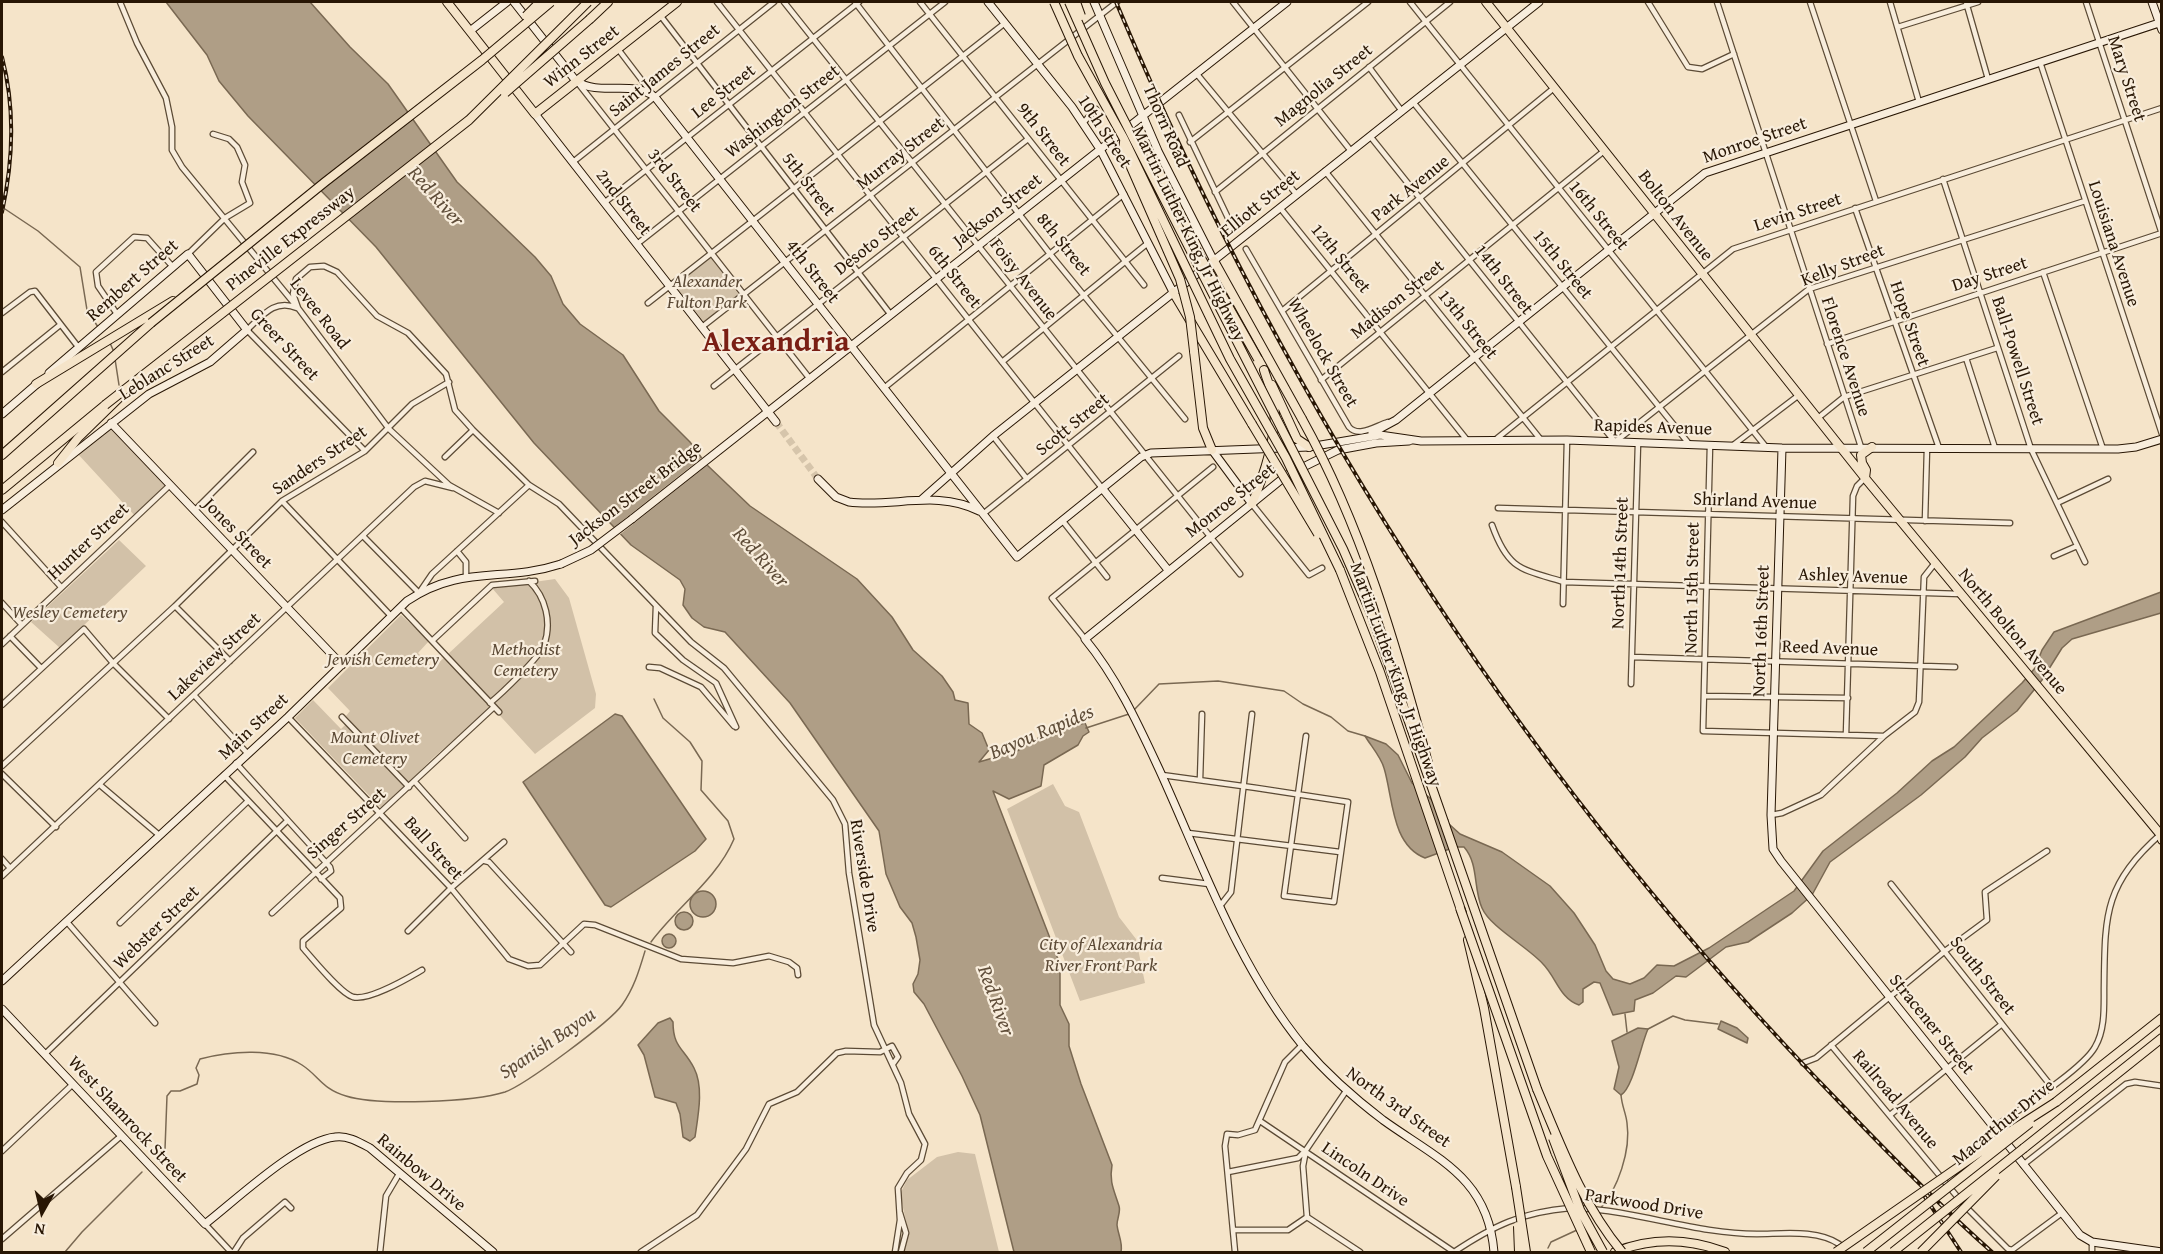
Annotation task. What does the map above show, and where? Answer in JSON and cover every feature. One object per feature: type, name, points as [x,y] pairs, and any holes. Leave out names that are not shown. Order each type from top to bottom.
[{"type":"highway","points":[[482,60],[540,2]]},
{"type":"highway","name":"Pineville Expressway","points":[[2,455],[148,321],[204,281],[325,182],[482,60],[551,2]]},
{"type":"highway","name":"Pineville Expressway","points":[[2,490],[106,407],[155,363],[469,120],[588,2]]},
{"type":"highway","points":[[469,120],[551,55],[608,2]]},
{"type":"highway","name":"Martin Luther King, Jr Highway","points":[[1054,2],[1078,56],[1124,139],[1230,359],[1286,458],[1340,570],[1380,672],[1547,1156],[1591,1252]]},
{"type":"highway","name":"Martin Luther King, Jr Highway","points":[[1069,2],[1098,68],[1241,353],[1343,549],[1374,624],[1569,1182],[1603,1252]]},
{"type":"highway","points":[[1076,2],[1098,68]]},
{"type":"highway","points":[[1124,139],[1123,149],[1180,279],[1190,317],[1203,428],[1212,450]]},
{"type":"highway","points":[[1166,201],[1284,405],[1297,439],[1309,447]]},
{"type":"highway","points":[[1214,261],[1302,419],[1345,507],[1374,582],[1397,653],[1444,822]]},
{"type":"highway","points":[[1173,292],[1340,570]]},
{"type":"highway","points":[[36,384],[148,321]]},
{"type":"highway","points":[[1252,504],[1269,448],[1274,410],[1264,370]]},
{"type":"highway","points":[[58,464],[106,407]]},
{"type":"highway","points":[[1461,908],[1484,1008],[1526,1252]]},
{"type":"highway","name":"Macarthur Drive","points":[[1866,1252],[2140,1036],[2162,1016]]},
{"type":"highway","name":"Macarthur Drive","points":[[1893,1252],[2160,1040]]},
{"type":"highway","points":[[1537,1089],[1577,1182],[1601,1225],[1622,1252]]},
{"type":"highway","points":[[1838,1248],[2021,1123],[2056,1102]]},
{"type":"highway","points":[[1921,1252],[2024,1148]]},
{"type":"highway","points":[[1516,1187],[1519,1252]]},
{"type":"highway","points":[[1615,1252],[1642,1243],[1662,1240],[1690,1243],[1725,1252]]},
{"type":"main road","name":"2nd Street","points":[[447,2],[776,422]]},
{"type":"main road","points":[[470,31],[507,2]]},
{"type":"main road","name":"3rd Street","points":[[514,2],[576,81]]},
{"type":"main road","name":"Winn Street","points":[[535,114],[677,2]]},
{"type":"main road","name":"10th Street","points":[[988,2],[1101,149],[1173,292]]},
{"type":"main road","name":"Thorn Road","points":[[1094,2],[1173,181],[1214,261]]},
{"type":"main road","name":"Jackson Street","points":[[727,444],[811,380],[1287,2]]},
{"type":"main road","name":"Bolton Avenue","points":[[1486,2],[1842,447]]},
{"type":"main road","name":"Elliott Street","points":[[921,500],[993,436],[1539,2]]},
{"type":"main road","points":[[2152,2],[2161,25]]},
{"type":"main road","name":"Monroe Street","points":[[1359,438],[1396,420],[1704,173],[2099,42],[2161,25]]},
{"type":"main road","points":[[576,81],[591,88],[641,89],[655,97]]},
{"type":"main road","name":"4th Street","points":[[655,97],[1017,557],[1062,520]]},
{"type":"main road","name":"Rembert Street","points":[[2,414],[188,254]]},
{"type":"main road","name":"Greer Street","points":[[188,254],[247,330]]},
{"type":"main road","name":"Leblanc Street","points":[[2,510],[149,394],[210,362],[247,330]]},
{"type":"main road","name":"Jones Street","points":[[111,423],[286,609],[342,665]]},
{"type":"main road","name":"Rapides Avenue","points":[[1144,455],[1309,447],[1387,435],[1421,441],[1567,440],[1782,448],[2103,449],[2136,447],[2162,440]]},
{"type":"main road","name":"Monroe Street","points":[[1085,639],[1287,475],[1338,450],[1376,443],[1421,441]]},
{"type":"main road","name":"Jackson Street Bridge","points":[[561,564],[602,543],[727,444]]},
{"type":"main road","name":"North Bolton Avenue","points":[[1842,447],[1865,478],[2161,836]]},
{"type":"main road","points":[[1865,478],[1866,470],[1860,459],[1863,452],[1872,447]]},
{"type":"main road","name":"North 16th Street","points":[[1771,815],[1782,448]]},
{"type":"main road","points":[[1212,450],[1252,504]]},
{"type":"main road","points":[[1062,520],[1144,455]]},
{"type":"main road","points":[[818,479],[836,496],[849,502],[921,500],[963,504],[983,514]]},
{"type":"main road","name":"6th Street","points":[[1102,488],[1168,570]]},
{"type":"main road","name":"Main Street","points":[[2,981],[288,717],[400,607],[438,583],[466,577],[536,572],[561,564]]},
{"type":"main road","name":"North 3rd Street","points":[[1085,639],[1119,690],[1142,731],[1220,906],[1262,989],[1302,1045],[1346,1091],[1459,1172],[1476,1194],[1490,1228],[1494,1252]]},
{"type":"main road","name":"Stracener Street","points":[[1771,815],[1773,849],[2023,1165],[2080,1235],[2092,1242]]},
{"type":"main road","name":"West Shamrock Street","points":[[2,1009],[205,1224]]},
{"type":"main road","name":"Rainbow Drive","points":[[205,1224],[297,1153],[325,1139],[337,1136],[359,1142],[493,1252]]},
{"type":"main road","points":[[2092,1242],[2162,1252]]},
{"type":"street","name":"Levee Road","points":[[120,2],[134,37],[166,98],[172,127],[172,150],[182,167],[298,308],[389,429],[432,471],[456,489],[499,513]]},
{"type":"street","name":"6th Street","points":[[717,2],[1102,488]]},
{"type":"street","name":"Saint James Street","points":[[573,162],[774,2]]},
{"type":"street","name":"Foisy Avenue","points":[[784,2],[1240,574]]},
{"type":"street","name":"Lee Street","points":[[604,203],[814,39],[857,2]]},
{"type":"street","name":"8th Street","points":[[857,2],[1050,254],[1185,419]]},
{"type":"street","name":"9th Street","points":[[920,2],[1144,285]]},
{"type":"street","name":"Washington Street","points":[[637,244],[945,2]]},
{"type":"street","name":"Murray Street","points":[[702,327],[1117,2]]},
{"type":"street","points":[[1233,2],[1351,151]]},
{"type":"street","points":[[1190,142],[1368,2]]},
{"type":"street","name":"16th Street","points":[[1410,2],[1766,447]]},
{"type":"street","name":"Magnolia Street","points":[[1215,192],[1450,2]]},
{"type":"street","points":[[1648,2],[1688,67],[1701,69],[1734,54]]},
{"type":"street","name":"Florence Avenue","points":[[1717,2],[1861,447]]},
{"type":"street","points":[[1810,2],[1876,201]]},
{"type":"street","points":[[1890,2],[1919,102]]},
{"type":"street","points":[[1898,27],[1966,3],[1978,2]]},
{"type":"street","name":"Mary Street","points":[[2086,2],[2161,234]]},
{"type":"street","points":[[1966,3],[1988,79]]},
{"type":"street","name":"5th Street","points":[[660,15],[891,315]]},
{"type":"street","points":[[648,303],[1005,23]]},
{"type":"street","name":"4th Street","points":[[618,48],[655,97]]},
{"type":"street","name":"Louisiana Avenue","points":[[2040,62],[2162,434]]},
{"type":"street","points":[[1369,67],[1401,110]]},
{"type":"street","points":[[1196,73],[1297,195]]},
{"type":"street","name":"3rd Street","points":[[576,81],[811,380]]},
{"type":"street","name":"Park Avenue","points":[[1282,311],[1555,88]]},
{"type":"street","name":"15th Street","points":[[1413,102],[1690,445]]},
{"type":"street","name":"Levin Street","points":[[1495,440],[1733,249],[2162,108]]},
{"type":"street","points":[[1083,123],[1096,109]]},
{"type":"street","points":[[1179,115],[1229,220]]},
{"type":"street","name":"Rembert Street","points":[[188,254],[225,218],[250,203],[242,182],[246,165],[237,147],[229,139],[213,134]]},
{"type":"street","name":"14th Street","points":[[1370,136],[1615,442]]},
{"type":"street","name":"Desoto Street","points":[[714,386],[1028,139]]},
{"type":"street","name":"Madison Street","points":[[1321,380],[1604,151]]},
{"type":"street","name":"13th Street","points":[[1325,171],[1541,440]]},
{"type":"street","name":"Ball-Powell Street","points":[[1943,179],[2031,448],[2085,562]]},
{"type":"street","points":[[884,388],[1124,194]]},
{"type":"street","name":"Kelly Street","points":[[1615,442],[1809,289],[1963,238],[2085,201]]},
{"type":"street","name":"12th Street","points":[[1281,208],[1467,440]]},
{"type":"street","name":"Hope Street","points":[[1855,208],[1939,448]]},
{"type":"street","name":"Day Street","points":[[1827,344],[2161,234]]},
{"type":"street","points":[[117,314],[98,286],[96,272],[134,237],[143,236],[173,267]]},
{"type":"street","points":[[1002,362],[1148,243]]},
{"type":"street","name":"Wheelock Street","points":[[1246,249],[1321,380],[1354,432],[1396,420]]},
{"type":"street","points":[[298,308],[293,294],[296,279],[310,267],[324,266],[337,272],[377,316],[408,333],[446,374],[455,410],[529,485],[432,574],[419,593],[363,536]]},
{"type":"street","points":[[2043,272],[2103,449]]},
{"type":"street","points":[[2,314],[33,291],[37,293],[78,348]]},
{"type":"street","name":"Leblanc Street","points":[[247,330],[274,306],[283,304],[298,308]]},
{"type":"street","points":[[2,372],[60,325]]},
{"type":"street","name":"Greer Street","points":[[247,330],[365,451]]},
{"type":"street","points":[[1818,418],[1844,397],[1997,348]]},
{"type":"street","name":"Scott Street","points":[[983,514],[1179,356]]},
{"type":"street","points":[[1966,358],[1995,448]]},
{"type":"street","name":"Sanders Street","points":[[2,766],[175,606],[282,501],[365,451],[412,405],[449,382]]},
{"type":"street","points":[[1732,446],[1800,394]]},
{"type":"street","points":[[445,457],[473,430]]},
{"type":"street","points":[[993,436],[1027,479]]},
{"type":"street","points":[[1563,604],[1567,440]]},
{"type":"street","name":"North 14th Street","points":[[1631,684],[1638,443]]},
{"type":"street","name":"North 15th Street","points":[[1710,445],[1703,731],[1774,734]]},
{"type":"street","points":[[1925,521],[1927,448]]},
{"type":"street","points":[[194,511],[253,453]]},
{"type":"street","points":[[1085,639],[1052,598],[1213,467]]},
{"type":"street","points":[[1846,735],[1854,490],[1865,478]]},
{"type":"street","points":[[2057,503],[2108,479]]},
{"type":"street","name":"Lakeview Street","points":[[2,876],[421,482],[456,489]]},
{"type":"street","name":"Hunter Street","points":[[2,644],[170,485]]},
{"type":"street","name":"Riverside Drive","points":[[529,485],[559,504],[691,642],[730,675],[825,789],[840,811],[846,835],[849,873],[872,1016],[884,1050],[902,1083],[909,1114],[925,1148],[921,1160],[907,1173],[898,1188],[899,1210],[895,1252]]},
{"type":"street","points":[[282,501],[391,616]]},
{"type":"street","points":[[1252,504],[1309,574],[1322,568]]},
{"type":"street","name":"Shirland Avenue","points":[[1498,508],[2010,523]]},
{"type":"street","points":[[1062,520],[1107,577]]},
{"type":"street","points":[[2,522],[61,587]]},
{"type":"street","name":"Ashley Avenue","points":[[1492,525],[1501,549],[1512,563],[1564,582],[1961,594]]},
{"type":"street","points":[[2054,556],[2077,546]]},
{"type":"street","points":[[457,551],[465,562],[466,577]]},
{"type":"street","points":[[1771,815],[1782,813],[1821,795],[1884,736],[1915,712],[1919,702],[1925,574],[1935,563]]},
{"type":"street","name":"Singer Street","points":[[272,913],[314,871],[409,788],[509,687],[544,646],[547,620],[544,602],[532,581],[492,585],[433,640]]},
{"type":"street","points":[[2,603],[22,624]]},
{"type":"street","points":[[175,606],[230,661]]},
{"type":"street","points":[[649,667],[660,668],[701,687],[736,728],[716,683],[682,660],[655,633],[656,606]]},
{"type":"street","points":[[400,607],[499,712]]},
{"type":"street","points":[[2,705],[84,629],[113,663],[169,719]]},
{"type":"street","points":[[10,636],[41,668]]},
{"type":"street","name":"Reed Avenue","points":[[1632,657],[1955,667]]},
{"type":"street","points":[[194,695],[247,753]]},
{"type":"street","points":[[1704,696],[1848,698]]},
{"type":"street","points":[[1200,780],[1202,714]]},
{"type":"street","points":[[1220,906],[1230,895],[1252,714]]},
{"type":"street","name":"Ball Street","points":[[288,717],[382,813],[451,888],[509,959],[528,966],[540,964],[584,924],[595,925],[681,959],[733,963],[770,956],[789,962],[797,968],[798,975]]},
{"type":"street","points":[[342,717],[409,788]]},
{"type":"street","points":[[1774,734],[1884,736]]},
{"type":"street","points":[[1162,775],[1245,786],[1298,794],[1348,802],[1334,902],[1284,896],[1290,846],[1298,794],[1306,736]]},
{"type":"street","points":[[236,763],[325,862],[331,871],[321,879]]},
{"type":"street","points":[[2,774],[56,827]]},
{"type":"street","points":[[224,775],[340,898],[341,908],[303,941],[303,948],[344,991],[353,997],[365,996],[389,988],[422,970]]},
{"type":"street","points":[[415,782],[465,838]]},
{"type":"street","points":[[100,784],[159,835]]},
{"type":"street","points":[[120,922],[248,801]]},
{"type":"street","name":"Webster Street","points":[[45,1054],[287,821]]},
{"type":"street","points":[[1188,833],[1340,852]]},
{"type":"street","points":[[1994,1127],[2089,1055],[2098,1041],[2103,1020],[2105,933],[2109,904],[2125,870],[2161,836]]},
{"type":"street","points":[[408,932],[451,888],[485,861],[504,842]]},
{"type":"street","points":[[1803,1063],[1816,1058],[1989,917],[1984,904],[1985,891],[2047,851]]},
{"type":"street","points":[[2,859],[10,868]]},
{"type":"street","points":[[485,861],[489,862],[571,952]]},
{"type":"street","points":[[1162,878],[1210,884]]},
{"type":"street","name":"South Street","points":[[1891,884],[2051,1086]]},
{"type":"street","points":[[67,922],[155,1023]]},
{"type":"street","points":[[1890,1115],[2002,1024]]},
{"type":"street","points":[[1235,1252],[1227,1134],[1248,1133],[1255,1130],[1285,1062],[1302,1045]]},
{"type":"street","name":"Railroad Avenue","points":[[1831,1045],[1975,1218],[2008,1249],[2012,1250],[2062,1213]]},
{"type":"street","points":[[641,1252],[697,1215],[746,1149],[769,1104],[797,1092],[837,1053],[884,1050],[893,1047],[898,1058],[892,1064]]},
{"type":"street","points":[[2023,1165],[2126,1084],[2135,1082],[2162,1086]]},
{"type":"street","points":[[2,1152],[73,1084]]},
{"type":"street","points":[[1228,1172],[1298,1158],[1306,1150],[1346,1091]]},
{"type":"street","name":"Lincoln Drive","points":[[1260,1122],[1306,1150],[1454,1252]]},
{"type":"street","points":[[2,1239],[121,1136]]},
{"type":"street","points":[[1306,1150],[1303,1166],[1307,1217]]},
{"type":"street","points":[[380,1252],[386,1196],[399,1174]]},
{"type":"street","points":[[232,1252],[243,1238],[285,1202],[291,1208]]},
{"type":"street","name":"Parkwood Drive","points":[[1454,1252],[1490,1228],[1539,1212],[1573,1208],[1746,1234],[1789,1233],[1816,1236],[1838,1248]]},
{"type":"street","name":"Riverside Drive","points":[[899,1210],[906,1233],[901,1252]]},
{"type":"street","points":[[1233,1230],[1288,1230],[1307,1217]]},
{"type":"street","points":[[1307,1217],[1358,1252]]},
{"type":"street","name":"West Shamrock Street","points":[[205,1224],[232,1252]]},
{"type":"street","points":[[2092,1242],[2092,1252]]},
{"type":"green space","name":"Alexander Fulton Park","points":[[710,257],[740,296],[702,327],[673,288]]},
{"type":"green space","points":[[111,427],[165,485],[136,517],[77,453]]},
{"type":"green space","name":"Wesley Cemetery","points":[[119,540],[146,566],[60,648],[31,622]]},
{"type":"green space","name":"Methodist Cemetery","points":[[555,579],[569,598],[596,694],[595,708],[535,754],[492,707],[434,757],[382,809],[295,718],[313,700],[341,729],[350,720],[346,716],[350,711],[328,688],[401,615],[429,641],[418,653],[433,668],[504,602],[492,588]]},
{"type":"green space","name":"City of Alexandria River Front Park","points":[[1053,784],[1065,806],[1079,812],[1119,917],[1136,939],[1145,983],[1080,1001],[1007,809]]},
{"type":"green space","points":[[958,1152],[975,1154],[999,1252],[904,1252],[909,1235],[900,1194],[907,1180],[937,1157]]},
{"type":"water","name":"Red River","points":[[166,2],[310,2],[350,47],[388,84],[457,182],[535,257],[551,276],[563,304],[580,324],[623,355],[659,411],[690,442],[706,464],[750,506],[857,579],[892,617],[913,650],[942,676],[953,692],[955,700],[968,703],[969,724],[982,733],[989,750],[979,762],[1017,751],[1065,722],[1077,725],[1085,723],[1089,732],[1083,736],[1078,745],[1044,765],[1041,786],[1009,799],[993,791],[1060,964],[1060,1005],[1069,1024],[1069,1046],[1112,1165],[1112,1181],[1119,1208],[1117,1225],[1121,1252],[1014,1252],[980,1115],[924,1004],[914,992],[913,984],[918,974],[920,960],[916,937],[912,923],[900,907],[886,874],[879,831],[790,703],[725,632],[704,627],[692,618],[683,605],[685,589],[680,580],[631,545],[534,443],[376,247],[248,116],[219,81],[207,55]]},
{"type":"water","points":[[2161,592],[2161,613],[2072,639],[2062,648],[2042,680],[2017,711],[1982,738],[1965,757],[1921,795],[1830,862],[1812,895],[1792,913],[1748,942],[1726,947],[1686,977],[1676,976],[1653,993],[1635,1000],[1634,1011],[1613,1015],[1600,983],[1594,982],[1583,989],[1583,1002],[1579,1005],[1573,1002],[1563,993],[1543,964],[1486,915],[1479,900],[1472,861],[1464,847],[1455,847],[1425,858],[1414,852],[1406,843],[1395,819],[1383,764],[1365,736],[1386,744],[1398,755],[1412,783],[1431,799],[1449,824],[1460,834],[1502,852],[1550,886],[1574,913],[1595,945],[1606,971],[1613,979],[1630,984],[1644,978],[1657,965],[1674,966],[1709,948],[1794,891],[1823,851],[1897,793],[1932,761],[1954,747],[2022,683],[2035,668],[2042,650],[2054,632]]},
{"type":"water","points":[[615,714],[622,716],[706,839],[695,851],[611,907],[605,905],[523,782]]},
{"type":"water","points":[[703,891],[712,895],[716,904],[712,913],[703,917],[694,913],[690,904],[694,895]]},
{"type":"water","points":[[684,912],[690,915],[693,921],[690,927],[684,930],[678,927],[675,921],[678,915]]},
{"type":"water","points":[[666,934],[672,934],[676,941],[672,948],[666,948],[662,944],[662,938]]},
{"type":"water","points":[[670,1018],[673,1022],[677,1043],[694,1068],[699,1084],[695,1137],[690,1141],[683,1137],[676,1103],[655,1097],[644,1055],[638,1045],[658,1023]]},
{"type":"water","points":[[1721,1021],[1737,1028],[1748,1038],[1747,1043],[1718,1029]]},
{"type":"water","points":[[1638,1028],[1648,1029],[1633,1075],[1621,1095],[1614,1089],[1619,1067],[1612,1041]]},
{"type":"pier","points":[[704,456],[710,463],[618,536],[612,529]]},
{"type":"waterway","points":[[5,209],[38,231],[80,267],[87,310],[98,327]]},
{"type":"waterway","points":[[110,343],[114,352]]},
{"type":"waterway","points":[[115,359],[119,385]]},
{"type":"waterway","name":"Bayou Rapides","points":[[1133,711],[1159,684],[1218,681],[1284,691],[1303,704],[1331,717],[1348,731],[1365,736]]},
{"type":"waterway","name":"Spanish Bayou","points":[[651,942],[718,867],[734,839],[728,821],[701,790],[702,761],[690,742],[663,718],[654,699]]},
{"type":"waterway","name":"Bayou Rapides","points":[[1086,728],[1129,714]]},
{"type":"waterway","name":"Spanish Bayou","points":[[160,1156],[165,1149],[167,1096],[171,1091],[180,1091],[197,1084],[199,1075],[196,1068],[200,1059],[212,1056],[252,1052],[279,1055],[308,1069],[331,1090],[360,1099],[425,1102],[505,1092],[548,1066],[585,1038],[622,1005],[630,992],[645,951]]},
{"type":"waterway","points":[[1625,1014],[1627,1032]]},
{"type":"waterway","points":[[1648,1029],[1673,1016],[1685,1020],[1718,1024]]},
{"type":"waterway","points":[[1600,1209],[1618,1180],[1625,1157],[1628,1134],[1621,1095]]},
{"type":"waterway","name":"Spanish Bayou","points":[[65,1252],[142,1172]]},
{"type":"waterway","points":[[1548,1248],[1551,1242],[1577,1230]]},
{"type":"tunnel","points":[[776,422],[818,479]]},
{"type":"railway","points":[[1116,2],[1184,155],[1259,303],[1340,448],[1427,588],[1521,724],[1621,856],[1729,983],[1879,1143],[1992,1252]]},
{"type":"railway","points":[[2,57],[11,115],[10,154],[2,212]]},
{"type":"railway","points":[[1925,1197],[1961,1252]]},
{"type":"district","name":"Alexandria","points":[[776,343]]},
{"type":"park label","name":"Jewish Cemetery","points":[[383,660]]},
{"type":"park label","name":"Mount Olivet Cemetery","points":[[375,748]]}]
